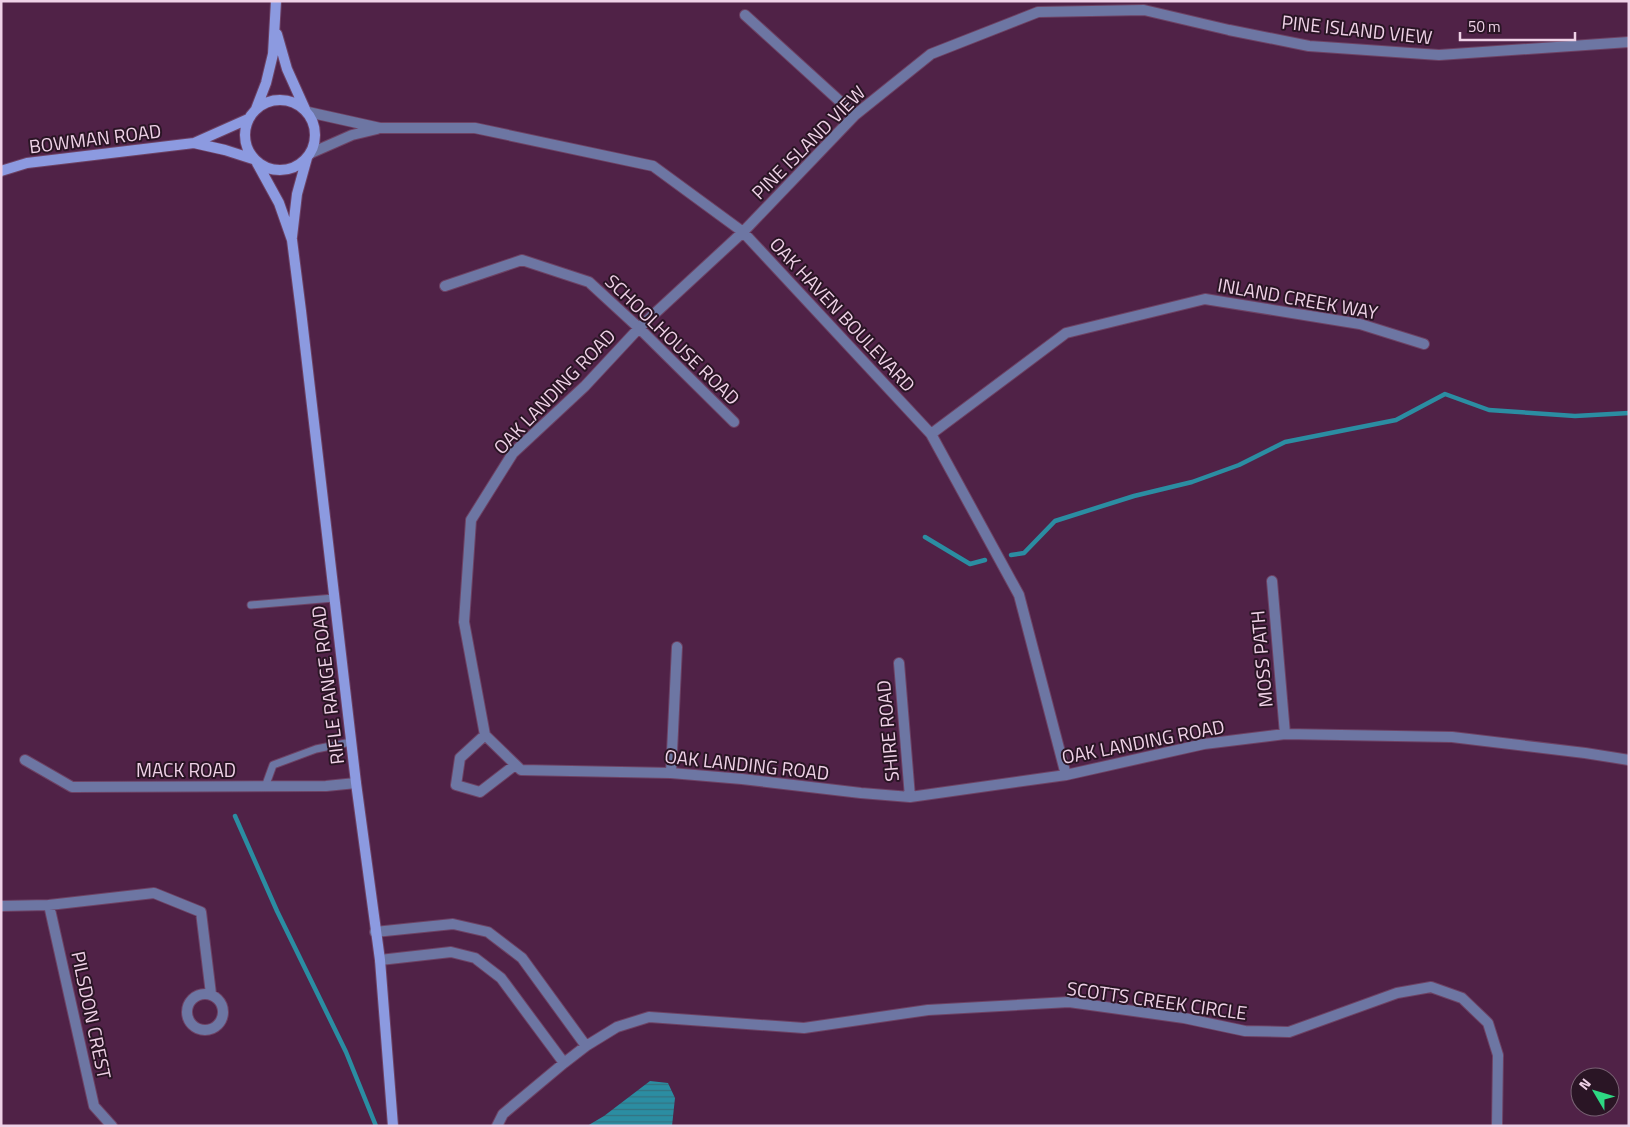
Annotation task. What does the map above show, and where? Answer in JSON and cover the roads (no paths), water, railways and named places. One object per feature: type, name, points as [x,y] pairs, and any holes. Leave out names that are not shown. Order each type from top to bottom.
[{"type":"main road","points":[[275,26],[287,69],[316,132],[315,143],[309,156],[300,165],[283,171],[274,170],[256,161],[248,152],[244,136],[248,119],[256,109],[270,69],[273,54],[276,1]]},
{"type":"main road","points":[[256,109],[265,103],[281,100],[296,103],[306,111]]},
{"type":"main road","name":"BOWMAN ROAD","points":[[1,171],[27,163],[194,143],[248,119]]},
{"type":"main road","name":"BOWMAN ROAD","points":[[194,143],[221,148],[256,161]]},
{"type":"main road","name":"RIFLE RANGE ROAD","points":[[292,240],[297,194],[309,156]]},
{"type":"main road","name":"RIFLE RANGE ROAD","points":[[256,161],[279,203],[292,240],[356,784],[380,960],[393,1126]]},
{"type":"street","name":"PINE ISLAND VIEW","points":[[744,232],[855,115],[931,54],[1038,12],[1144,10],[1309,46],[1439,55],[1629,42]]},
{"type":"street","points":[[745,15],[855,115]]},
{"type":"street","name":"OAK HAVEN BOULEVARD","points":[[306,111],[380,128],[475,128],[653,166],[744,232],[932,434],[1019,595],[1066,775]]},
{"type":"street","name":"OAK HAVEN BOULEVARD","points":[[309,156],[352,136],[380,128]]},
{"type":"street","name":"OAK LANDING ROAD","points":[[744,232],[639,328],[585,386],[512,453],[471,520],[464,622],[485,735],[521,770],[671,773],[742,778],[852,792],[910,797],[1066,775],[1204,744],[1285,734],[1452,737],[1629,760]]},
{"type":"street","name":"SCHOOLHOUSE ROAD","points":[[445,286],[522,260],[589,282],[639,328],[734,422]]},
{"type":"street","name":"INLAND CREEK WAY","points":[[932,434],[1066,333],[1205,299],[1360,324],[1424,344]]},
{"type":"street","name":"MOSS PATH","points":[[1272,581],[1285,734]]},
{"type":"street","points":[[671,773],[677,647]]},
{"type":"street","name":"SHIRE ROAD","points":[[898,663],[910,797]]},
{"type":"street","points":[[485,735],[460,758],[456,785],[480,792],[515,764]]},
{"type":"street","name":"MACK ROAD","points":[[25,760],[72,787],[265,787],[356,784]]},
{"type":"street","points":[[1,906],[50,905],[154,893],[201,912],[211,994]]},
{"type":"street","name":"PILSDON CREST","points":[[50,905],[94,1106],[112,1126]]},
{"type":"street","points":[[375,932],[453,924],[488,932],[522,958],[586,1046]]},
{"type":"street","points":[[380,960],[451,952],[476,958],[501,978],[564,1063]]},
{"type":"street","name":"SCOTTS CREEK CIRCLE","points":[[497,1126],[503,1114],[586,1046],[618,1027],[649,1017],[804,1028],[928,1010],[1069,1002],[1184,1018],[1245,1031],[1289,1032],[1397,994],[1431,987],[1462,998],[1488,1023],[1498,1055],[1497,1126]]},
{"type":"lane","points":[[251,605],[334,598]]},
{"type":"lane","points":[[265,787],[273,765],[316,749],[351,742]]},
{"type":"water","points":[[650,1081],[668,1083],[675,1098],[672,1126],[587,1126],[604,1116]]},
{"type":"waterway","points":[[1011,555],[1024,553],[1055,521],[1134,496],[1192,482],[1239,465],[1285,442],[1396,420],[1445,394],[1489,410],[1575,416],[1629,413]]},
{"type":"waterway","points":[[925,537],[970,564],[985,560]]},
{"type":"waterway","points":[[235,816],[277,911],[346,1052],[376,1126]]}]
